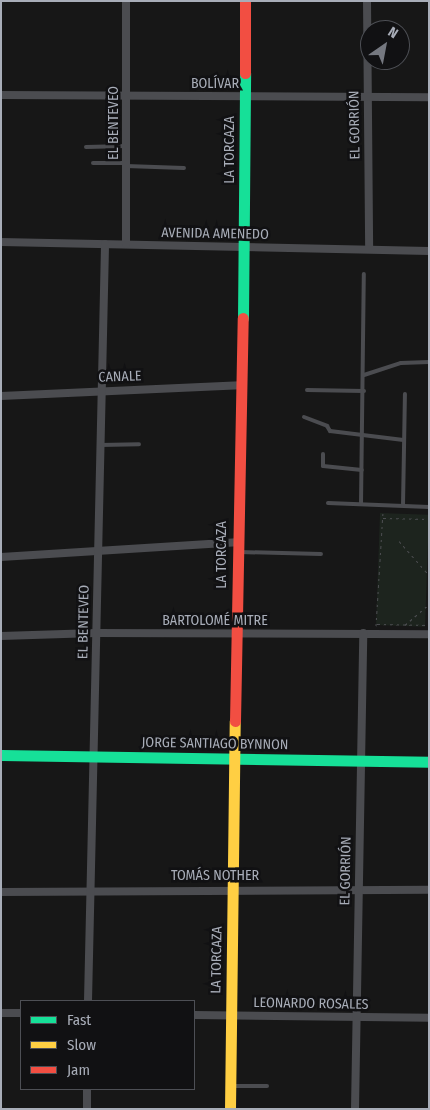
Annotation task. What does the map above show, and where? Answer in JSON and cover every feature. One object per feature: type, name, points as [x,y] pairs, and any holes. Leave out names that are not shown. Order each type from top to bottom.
[{"type":"street","name":"EL BENTEVEO","points":[[126,1],[126,244]]},
{"type":"street","name":"LA TORCAZA","points":[[230,1109],[237,547],[244,247],[245,1]]},
{"type":"street","name":"EL GORRIÓN","points":[[367,1],[369,249]]},
{"type":"street","name":"BOLÍVAR","points":[[1,94],[429,97]]},
{"type":"street","name":"AVENIDA AMENEDO","points":[[1,242],[429,250]]},
{"type":"street","name":"EL BENTEVEO","points":[[88,1000],[105,244]]},
{"type":"street","name":"CANALE","points":[[1,396],[240,385]]},
{"type":"street","points":[[1,557],[98,551],[237,547]]},
{"type":"street","name":"BARTOLOMÉ MITRE","points":[[1,636],[96,633],[429,634]]},
{"type":"street","name":"EL GORRIÓN","points":[[356,1109],[363,633]]},
{"type":"street","name":"JORGE SANTIAGO BYNNON","points":[[1,755],[429,762]]},
{"type":"street","name":"TOMÁS NOTHER","points":[[1,892],[90,889],[429,890]]},
{"type":"street","points":[[1,1013],[20,1013]]},
{"type":"street","name":"LEONARDO ROSALES","points":[[195,1015],[429,1018]]},
{"type":"street","points":[[87,1090],[87,1109]]},
{"type":"lane","points":[[86,147],[126,146]]},
{"type":"lane","points":[[93,163],[184,168]]},
{"type":"lane","points":[[361,504],[364,391],[364,274]]},
{"type":"lane","points":[[364,375],[401,363],[429,362]]},
{"type":"lane","points":[[307,390],[364,391]]},
{"type":"lane","points":[[403,506],[405,394]]},
{"type":"lane","points":[[304,417],[327,426],[330,431],[363,437],[403,440]]},
{"type":"lane","points":[[100,445],[138,444]]},
{"type":"lane","points":[[323,454],[323,466],[362,470]]},
{"type":"lane","points":[[328,503],[429,507]]},
{"type":"lane","points":[[237,547],[321,554]]},
{"type":"lane","points":[[230,1086],[267,1086]]},
{"type":"path","points":[[376,633],[384,505]]},
{"type":"path","points":[[383,518],[429,519]]},
{"type":"path","points":[[400,542],[429,575]]},
{"type":"path","points":[[405,625],[429,604]]},
{"type":"path","points":[[376,624],[429,625]]},
{"type":"shaded area","points":[[380,513],[429,515],[425,627],[376,625]]},
{"type":"traffic: fast","points":[[243,318],[245,73]]},
{"type":"traffic: fast","points":[[1,755],[429,762]]},
{"type":"traffic: slow","points":[[230,1109],[235,721]]},
{"type":"traffic: jam","points":[[245,1],[245,73]]},
{"type":"traffic: jam","points":[[235,721],[243,318]]}]
